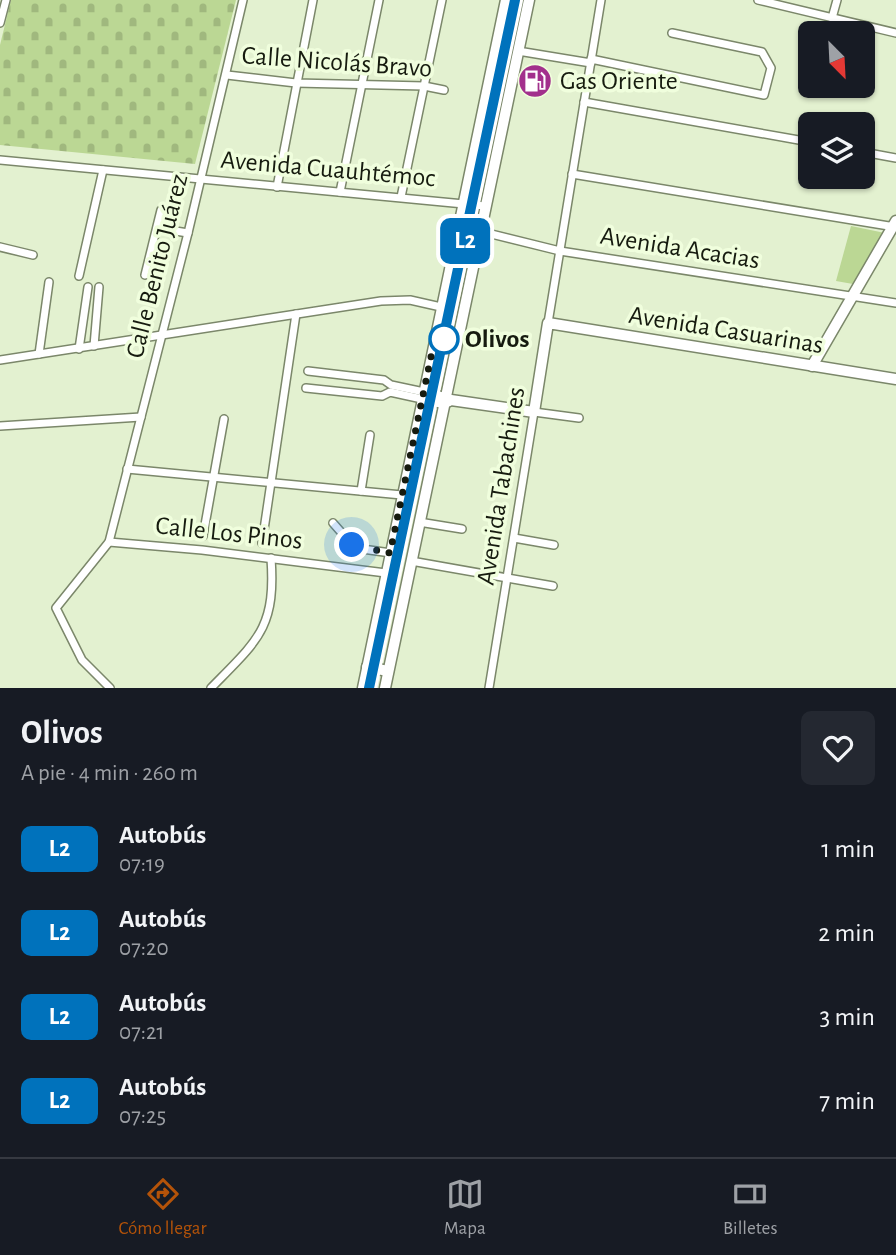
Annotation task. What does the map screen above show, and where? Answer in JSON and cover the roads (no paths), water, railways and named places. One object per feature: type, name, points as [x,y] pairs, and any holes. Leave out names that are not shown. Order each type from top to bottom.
[{"type":"main road","points":[[363,688],[506,0]]},
{"type":"main road","points":[[385,688],[529,0]]},
{"type":"main road","points":[[812,366],[895,225]]},
{"type":"main road","name":"Avenida Casuarinas","points":[[548,323],[896,380]]},
{"type":"main road","name":"Avenida Tabachines","points":[[534,412],[548,323]]},
{"type":"main road","points":[[423,395],[534,412]]},
{"type":"main road","points":[[367,667],[388,671]]},
{"type":"street","points":[[0,23],[6,0]]},
{"type":"street","name":"Calle Benito Juárez","points":[[109,542],[188,233],[243,0]]},
{"type":"street","points":[[277,187],[313,0]]},
{"type":"street","points":[[340,192],[379,0]]},
{"type":"street","points":[[401,197],[442,0]]},
{"type":"street","name":"Avenida Tabachines","points":[[548,323],[601,0]]},
{"type":"street","points":[[758,0],[896,33]]},
{"type":"street","points":[[832,18],[837,0]]},
{"type":"street","points":[[518,51],[591,61],[762,96],[771,68],[762,52],[672,33]]},
{"type":"street","name":"Calle Nicolás Bravo","points":[[227,75],[296,83],[361,83],[424,86],[444,90]]},
{"type":"street","points":[[584,102],[798,140]]},
{"type":"street","points":[[875,154],[896,158]]},
{"type":"street","name":"Avenida Cuauhtémoc","points":[[0,160],[485,206]]},
{"type":"street","points":[[79,276],[103,170]]},
{"type":"street","points":[[572,174],[895,225]]},
{"type":"street","points":[[145,275],[161,210]]},
{"type":"street","name":"Avenida Acacias","points":[[459,226],[560,251],[896,303]]},
{"type":"street","points":[[157,228],[188,233]]},
{"type":"street","points":[[0,247],[33,255]]},
{"type":"street","points":[[39,354],[49,282]]},
{"type":"street","points":[[79,349],[88,287]]},
{"type":"street","points":[[94,346],[99,287]]},
{"type":"street","points":[[0,360],[396,300],[441,307]]},
{"type":"street","points":[[262,543],[296,314]]},
{"type":"street","points":[[308,371],[384,380],[391,389],[423,395]]},
{"type":"street","points":[[306,388],[382,396],[391,389]]},
{"type":"street","points":[[534,412],[579,418]]},
{"type":"street","name":"Avenida Tabachines","points":[[489,688],[534,412]]},
{"type":"street","points":[[0,426],[141,417]]},
{"type":"street","points":[[203,536],[224,419]]},
{"type":"street","points":[[361,491],[370,435]]},
{"type":"street","points":[[127,469],[402,495]]},
{"type":"street","points":[[419,522],[462,529]]},
{"type":"street","points":[[333,523],[355,548],[390,553]]},
{"type":"street","points":[[514,538],[554,545]]},
{"type":"street","points":[[109,542],[56,608],[82,660],[110,688]]},
{"type":"street","name":"Calle Los Pinos","points":[[109,542],[271,558],[386,573]]},
{"type":"street","points":[[211,688],[265,625],[272,607],[271,558]]},
{"type":"street","points":[[411,561],[553,586]]},
{"type":"place","name":"Gas Oriente","points":[[535,81]]},
{"type":"place","name":"Olivos","points":[[444,339]]}]
